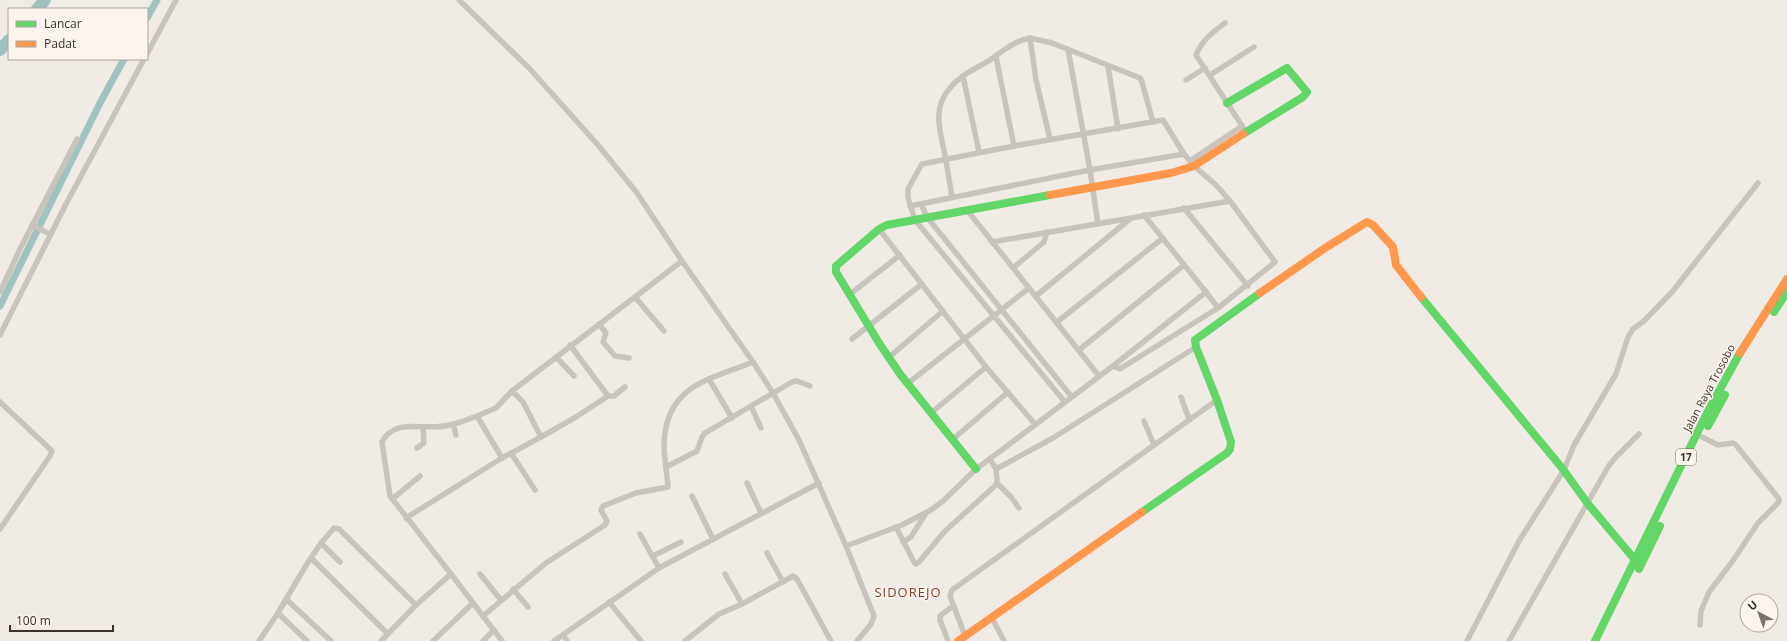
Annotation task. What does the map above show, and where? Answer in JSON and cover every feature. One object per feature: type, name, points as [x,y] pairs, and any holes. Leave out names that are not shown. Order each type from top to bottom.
[{"type":"main road","points":[[976,469],[888,358],[836,272],[836,266],[879,228],[927,217],[1094,186],[1158,176],[1192,164],[1244,129],[1303,97],[1307,94],[1307,90],[1287,68],[1227,103]]},
{"type":"main road","points":[[958,641],[1227,453],[1230,449],[1231,442],[1217,400],[1196,347],[1195,340],[1199,335],[1236,311],[1325,248],[1365,223],[1370,223],[1393,247],[1396,265],[1435,315],[1562,467],[1635,566]]},
{"type":"main road","name":"Jalan Raya Trosobo","points":[[1602,641],[1635,566],[1708,411],[1734,362],[1787,279]]},
{"type":"main road","name":"Jalan Raya Trosobo","points":[[1595,641],[1704,439],[1739,367],[1787,292]]},
{"type":"street","points":[[148,52],[176,0]]},
{"type":"street","points":[[459,0],[529,68],[594,140],[638,193],[682,261],[742,348],[752,360],[773,394],[798,440],[846,546],[874,616],[871,624],[857,641]]},
{"type":"street","points":[[1225,23],[1208,36],[1197,53],[1197,57],[1244,129]]},
{"type":"street","points":[[1030,38],[1036,80],[1050,140]]},
{"type":"street","points":[[952,197],[946,160],[937,123],[938,111],[947,92],[963,76],[996,56],[1015,42],[1030,38],[1052,43],[1140,78],[1142,80],[1154,122]]},
{"type":"street","points":[[1210,75],[1254,47]]},
{"type":"street","points":[[1068,49],[1094,186],[1098,224]]},
{"type":"street","points":[[996,56],[1014,146]]},
{"type":"street","points":[[0,335],[47,233],[143,60]]},
{"type":"street","points":[[1108,66],[1118,129]]},
{"type":"street","points":[[1186,80],[1205,68]]},
{"type":"street","points":[[963,76],[979,152]]},
{"type":"street","points":[[1064,401],[996,316],[915,220],[908,198],[908,189],[919,166],[922,164],[979,152],[1084,135],[1162,120],[1165,122],[1184,154],[1192,164],[1216,185],[1230,201],[1275,261],[1274,264],[1248,286],[1218,308],[1123,368],[1120,369],[1113,366]]},
{"type":"street","points":[[0,292],[77,139]]},
{"type":"street","points":[[910,206],[1090,170],[1184,154]]},
{"type":"street","points":[[1467,641],[1519,541],[1616,374],[1631,333],[1672,292],[1758,183]]},
{"type":"street","points":[[992,242],[1230,201]]},
{"type":"street","points":[[922,204],[927,217],[1072,396]]},
{"type":"street","points":[[1184,208],[1248,286]]},
{"type":"street","points":[[967,210],[1099,376]]},
{"type":"street","points":[[1144,215],[1218,308]]},
{"type":"street","points":[[1036,296],[1132,218]]},
{"type":"street","points":[[34,226],[47,233]]},
{"type":"street","points":[[879,228],[986,366],[1034,423]]},
{"type":"street","points":[[1013,268],[1044,242],[1047,232]]},
{"type":"street","points":[[1057,322],[1163,238]]},
{"type":"street","points":[[849,295],[900,255]]},
{"type":"street","points":[[502,641],[390,496],[382,442],[388,433],[393,429],[400,427],[443,427],[496,408],[511,392],[570,345],[682,261]]},
{"type":"street","points":[[1079,350],[1184,264]]},
{"type":"street","points":[[852,339],[922,284]]},
{"type":"street","points":[[908,384],[996,316],[1029,288]]},
{"type":"street","points":[[846,546],[896,527],[926,513],[943,501],[976,469],[1034,423],[1113,366],[1206,292]]},
{"type":"street","points":[[635,297],[664,331]]},
{"type":"street","points":[[888,358],[943,311]]},
{"type":"street","points":[[599,324],[606,333],[603,342],[615,356],[629,358]]},
{"type":"street","points":[[570,345],[608,396]]},
{"type":"street","points":[[996,469],[1053,438],[1196,347]]},
{"type":"street","points":[[556,357],[574,376]]},
{"type":"street","points":[[483,616],[546,563],[605,525],[607,520],[601,510],[603,506],[636,493],[668,487],[664,445],[666,426],[671,413],[685,392],[695,385],[752,360]]},
{"type":"street","points":[[931,412],[986,366]]},
{"type":"street","points":[[709,379],[732,418]]},
{"type":"street","points":[[666,467],[697,451],[702,437],[706,434],[792,382],[797,381],[810,386]]},
{"type":"street","points":[[406,518],[502,458],[576,417],[608,396],[614,396],[625,387]]},
{"type":"street","points":[[511,392],[523,402],[540,438]]},
{"type":"street","points":[[952,440],[1008,392]]},
{"type":"street","points":[[1181,397],[1189,419]]},
{"type":"street","points":[[965,636],[953,606],[950,593],[952,590],[1217,400]]},
{"type":"street","points":[[0,402],[52,451],[0,529]]},
{"type":"street","points":[[751,406],[761,428]]},
{"type":"street","points":[[477,416],[502,458]]},
{"type":"street","points":[[1144,421],[1154,445]]},
{"type":"street","points":[[453,424],[456,435]]},
{"type":"street","points":[[417,448],[424,443],[423,427]]},
{"type":"street","points":[[1509,641],[1615,458],[1638,434]]},
{"type":"street","points":[[1700,625],[1701,611],[1709,592],[1732,562],[1758,523],[1780,499],[1736,445],[1733,443],[1722,445],[1713,444],[1704,439]]},
{"type":"street","points":[[511,453],[535,490]]},
{"type":"street","points":[[990,458],[996,469],[997,483],[1011,496],[1019,508]]},
{"type":"street","points":[[392,499],[420,476]]},
{"type":"street","points":[[747,483],[761,514]]},
{"type":"street","points":[[554,641],[659,568],[818,483]]},
{"type":"street","points":[[896,527],[916,564],[945,531],[997,483]]},
{"type":"street","points":[[692,496],[713,539]]},
{"type":"street","points":[[903,542],[911,537],[926,513]]},
{"type":"street","points":[[259,641],[278,613],[311,558],[334,528],[339,529],[416,605]]},
{"type":"street","points":[[640,534],[659,568]]},
{"type":"street","points":[[653,556],[681,542]]},
{"type":"street","points":[[321,543],[340,562]]},
{"type":"street","points":[[768,553],[783,582]]},
{"type":"street","points":[[311,558],[388,634]]},
{"type":"street","points":[[381,641],[416,605],[451,574]]},
{"type":"street","points":[[480,574],[501,600]]},
{"type":"street","points":[[725,574],[742,604]]},
{"type":"street","points":[[685,641],[717,616],[795,576],[831,641]]},
{"type":"street","points":[[514,589],[528,608]]},
{"type":"street","points":[[286,599],[331,641]]},
{"type":"street","points":[[609,602],[641,641]]},
{"type":"street","points":[[433,641],[473,603]]},
{"type":"street","points":[[948,641],[940,620],[940,616],[953,606]]},
{"type":"street","points":[[278,613],[307,641]]},
{"type":"street","points":[[992,618],[1004,641]]},
{"type":"street","points":[[483,641],[494,630]]},
{"type":"street","points":[[563,635],[567,641]]},
{"type":"waterway","points":[[38,8],[45,0]]},
{"type":"waterway","points":[[148,16],[157,0]]},
{"type":"waterway","points":[[0,50],[8,41]]},
{"type":"waterway","points":[[0,306],[100,103],[123,60]]},
{"type":"traffic: fast","points":[[1227,103],[1287,68],[1307,92],[1303,97],[1243,134]]},
{"type":"traffic: fast","points":[[976,469],[900,374],[879,343],[836,272],[836,266],[879,229],[887,225],[1050,195]]},
{"type":"traffic: fast","points":[[1774,312],[1787,292]]},
{"type":"traffic: fast","points":[[1142,512],[1227,453],[1230,449],[1231,442],[1217,400],[1196,347],[1195,340],[1260,293]]},
{"type":"traffic: fast","points":[[1421,297],[1562,468],[1588,504],[1636,561]]},
{"type":"traffic: fast","points":[[1595,641],[1708,411],[1740,353]]},
{"type":"traffic: fast","points":[[1708,426],[1725,395]]},
{"type":"traffic: fast","points":[[1639,569],[1660,526]]},
{"type":"traffic: slow","points":[[1050,195],[1171,173],[1194,166],[1243,134]]},
{"type":"traffic: slow","points":[[1260,293],[1325,248],[1367,222],[1373,225],[1393,247],[1396,265],[1421,297]]},
{"type":"traffic: slow","points":[[1740,353],[1787,279]]},
{"type":"traffic: slow","points":[[958,641],[1142,512]]},
{"type":"district","name":"SIDOREJO","points":[[908,592]]}]
